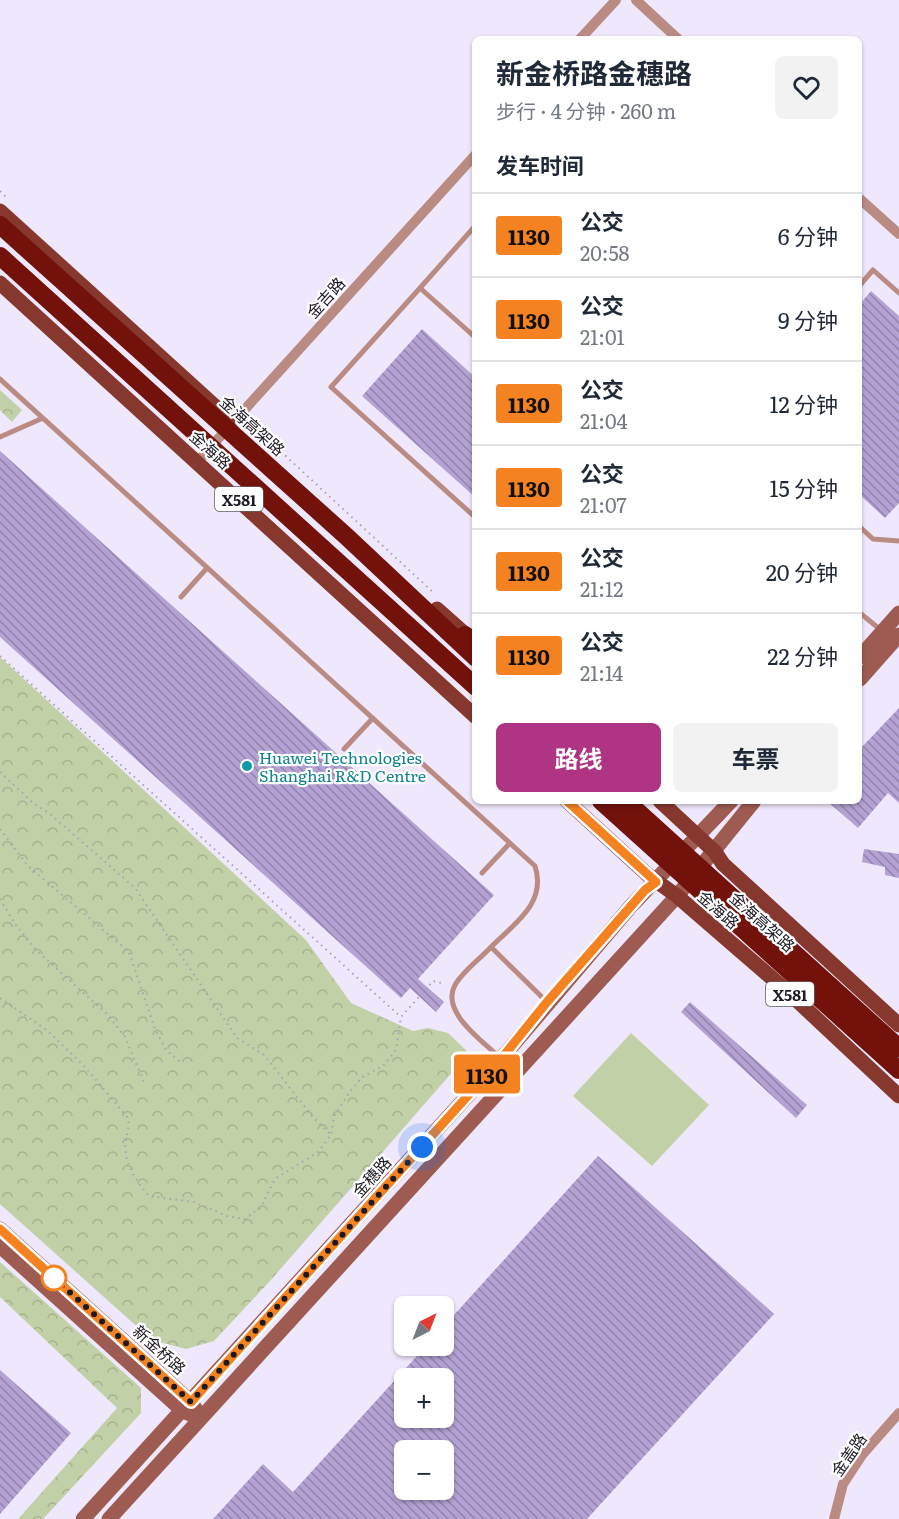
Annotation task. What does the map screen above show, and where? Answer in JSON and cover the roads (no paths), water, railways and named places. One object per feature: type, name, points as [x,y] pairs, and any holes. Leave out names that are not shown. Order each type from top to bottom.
[{"type":"highway","name":"金海高架路","points":[[0,225],[338,528],[472,654]]},
{"type":"highway","points":[[0,256],[472,683]]},
{"type":"highway","name":"金海高架路","points":[[605,804],[899,1070]]},
{"type":"highway","name":"金海高架路","points":[[629,804],[899,1048]]},
{"type":"highway","points":[[645,804],[899,1039]]},
{"type":"main road","name":"金海路","points":[[0,211],[472,641]]},
{"type":"main road","name":"金海路","points":[[0,283],[198,461],[472,713]]},
{"type":"main road","name":"金海路","points":[[570,804],[656,882],[677,896],[788,992],[899,1096]]},
{"type":"main road","points":[[663,804],[715,852],[723,864],[899,1025]]},
{"type":"street","points":[[583,36],[616,0]]},
{"type":"street","points":[[636,0],[675,36]]},
{"type":"street","name":"金吉路","points":[[198,461],[472,158]]},
{"type":"street","points":[[862,201],[899,234]]},
{"type":"street","points":[[862,655],[899,613]]},
{"type":"street","points":[[862,677],[899,634]]},
{"type":"street","name":"金穗路","points":[[83,1519],[501,1059],[547,1002],[645,890],[656,882],[728,804]]},
{"type":"street","points":[[109,1519],[677,896],[752,804]]},
{"type":"street","name":"新金桥路","points":[[0,1229],[187,1407]]},
{"type":"street","name":"新金桥路","points":[[0,1246],[201,1418]]},
{"type":"street","name":"金盖路","points":[[834,1519],[843,1484],[862,1455],[899,1413]]},
{"type":"lane","points":[[472,230],[331,387],[472,514]]},
{"type":"lane","points":[[862,283],[873,270],[899,293]]},
{"type":"lane","points":[[420,288],[472,334]]},
{"type":"lane","points":[[0,379],[535,866],[540,881],[538,895],[455,985],[452,998],[463,1022],[501,1059]]},
{"type":"lane","points":[[0,437],[43,418]]},
{"type":"lane","points":[[862,529],[873,539],[899,541]]},
{"type":"lane","points":[[181,597],[207,568]]},
{"type":"lane","points":[[862,616],[882,631]]},
{"type":"lane","points":[[344,749],[373,718]]},
{"type":"lane","points":[[482,873],[510,843]]},
{"type":"lane","points":[[491,947],[547,1002]]},
{"type":"place","name":"Huawei Technologies Shanghai R&D Centre","points":[[247,766]]}]
